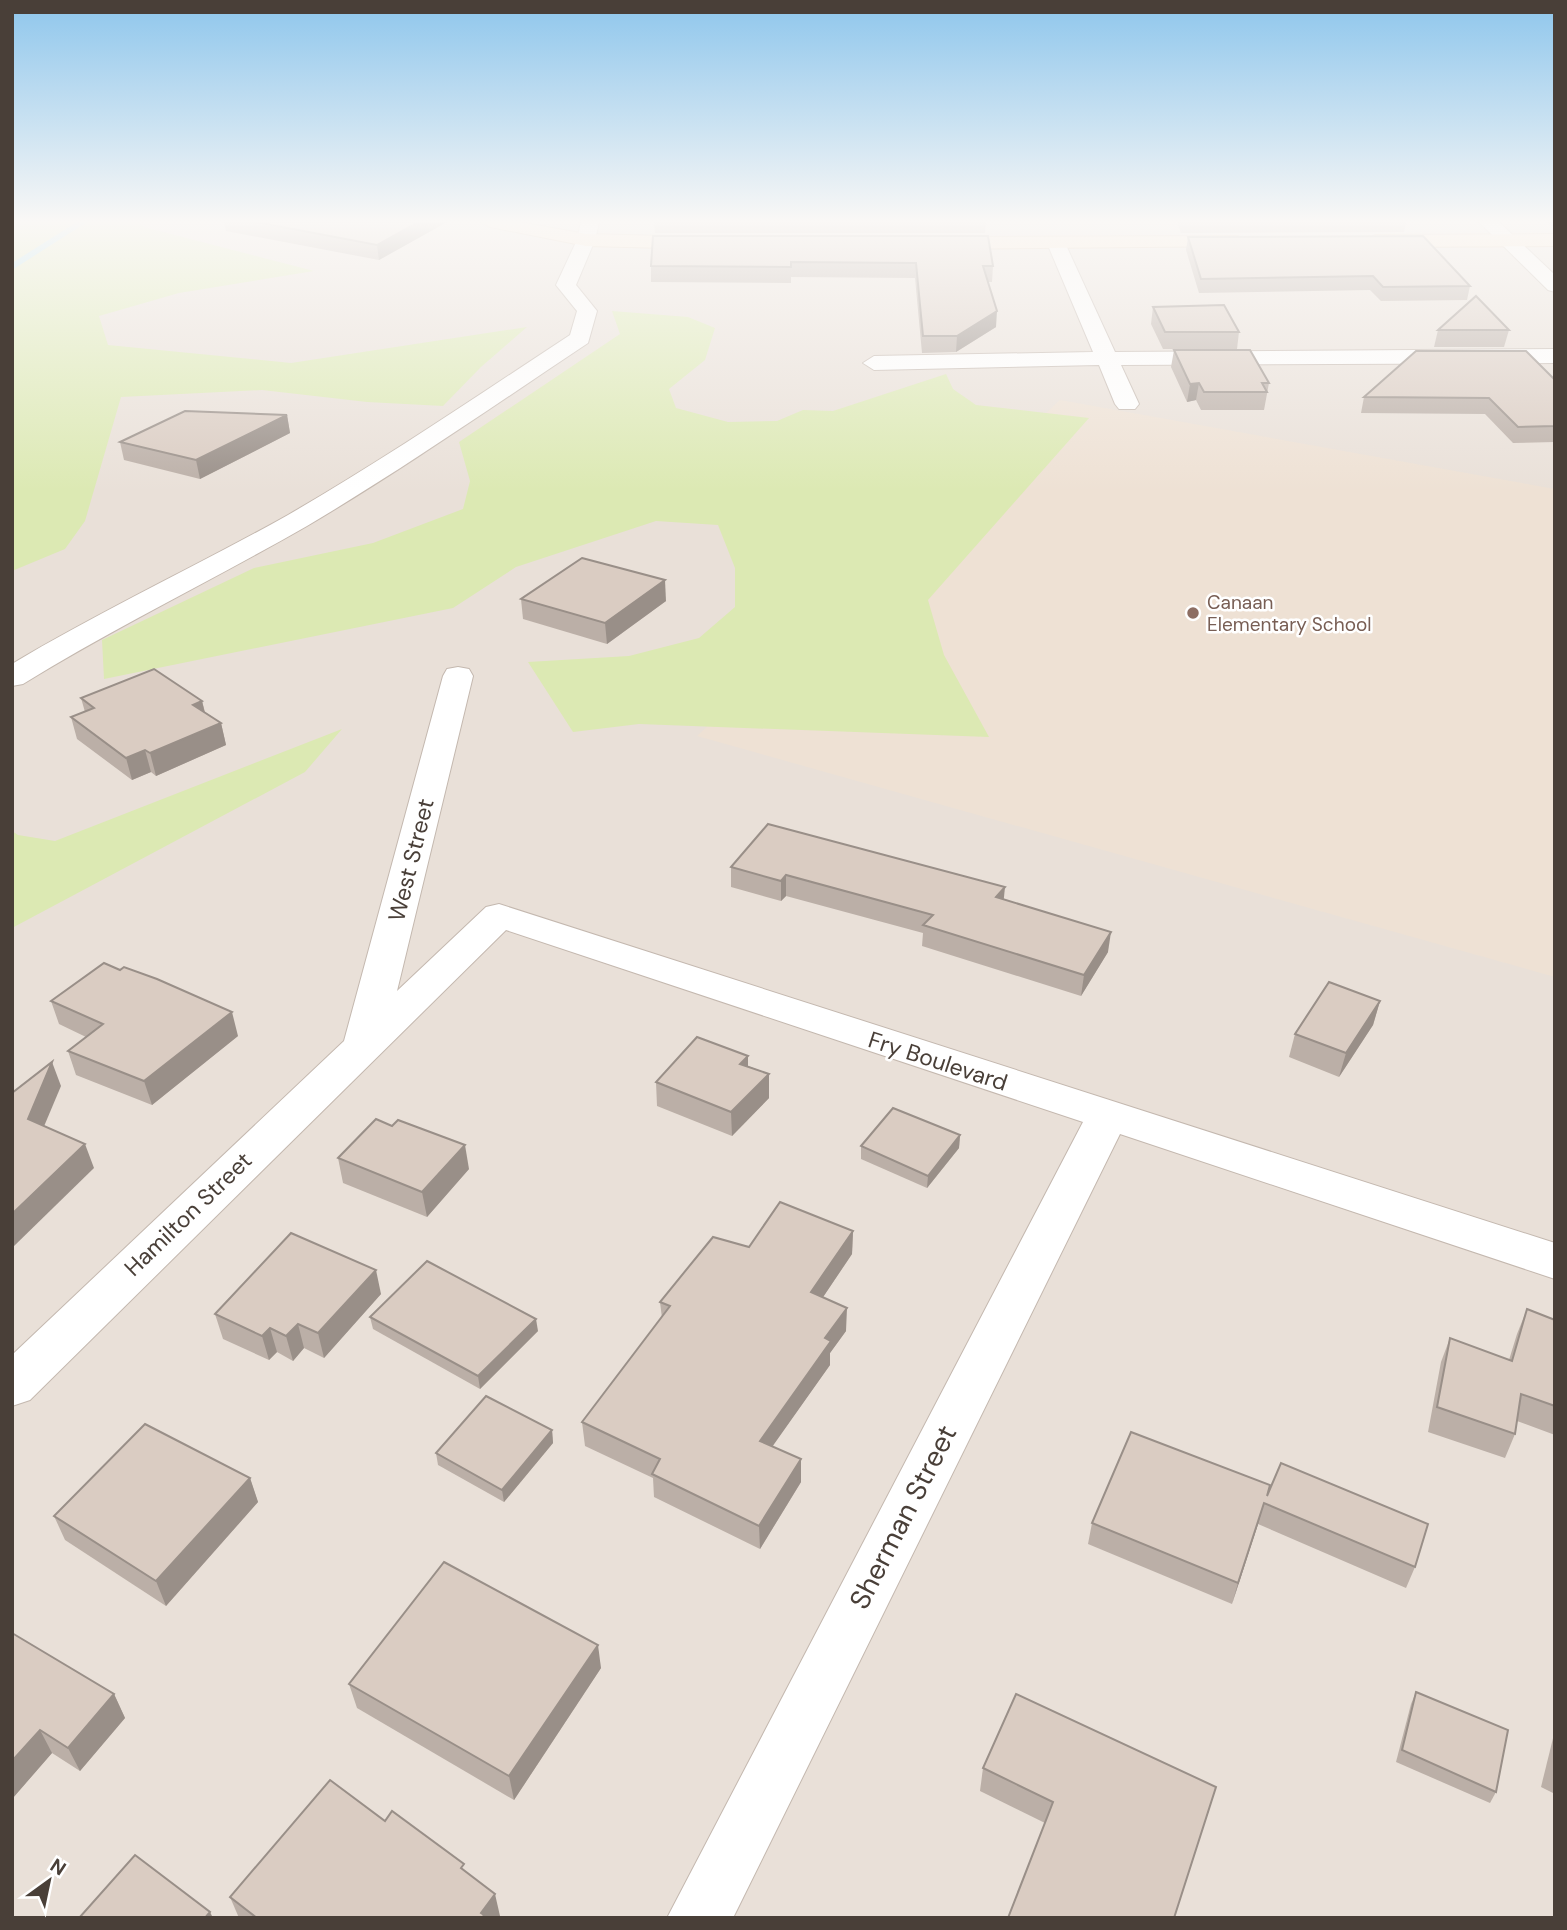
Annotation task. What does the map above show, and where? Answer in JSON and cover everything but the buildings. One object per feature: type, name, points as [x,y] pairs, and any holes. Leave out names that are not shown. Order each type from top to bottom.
[{"type":"street","points":[[12,677],[106,621],[294,523],[379,472],[580,338],[586,312]]},
{"type":"street","points":[[1088,312],[1127,404]]},
{"type":"street","points":[[874,363],[1555,356]]},
{"type":"street","name":"West Street","points":[[364,1043],[458,676]]},
{"type":"street","name":"Fry Boulevard","points":[[364,1043],[499,915],[1108,1117],[1555,1261]]},
{"type":"street","name":"Hamilton Street","points":[[12,1385],[364,1043]]},
{"type":"street","name":"Sherman Street","points":[[699,1918],[1108,1117]]},
{"type":"shaded area","points":[[12,312],[1555,312],[1555,1918],[12,1918]]},
{"type":"shaded area","name":"Canaan Elementary School","points":[[1060,400],[1555,489],[1555,977],[697,736]]},
{"type":"green space","points":[[12,312],[113,312],[99,316],[108,345],[291,363],[527,327],[481,367],[443,406],[367,402],[262,390],[121,397],[85,521],[65,549],[12,571]]},
{"type":"green space","points":[[612,312],[688,317],[715,328],[705,360],[669,389],[676,408],[728,422],[777,421],[803,410],[833,411],[946,374],[953,389],[976,405],[1089,418],[928,600],[944,655],[989,737],[639,724],[573,732],[528,662],[629,656],[699,638],[735,607],[735,568],[718,525],[656,521],[516,567],[453,608],[104,679],[102,640],[254,568],[373,543],[463,509],[470,481],[459,442],[620,334]]},
{"type":"green space","points":[[342,729],[305,772],[12,928],[12,831],[18,835],[55,841]]},
{"type":"place","name":"Canaan Elementary School","points":[[1193,613]]}]
